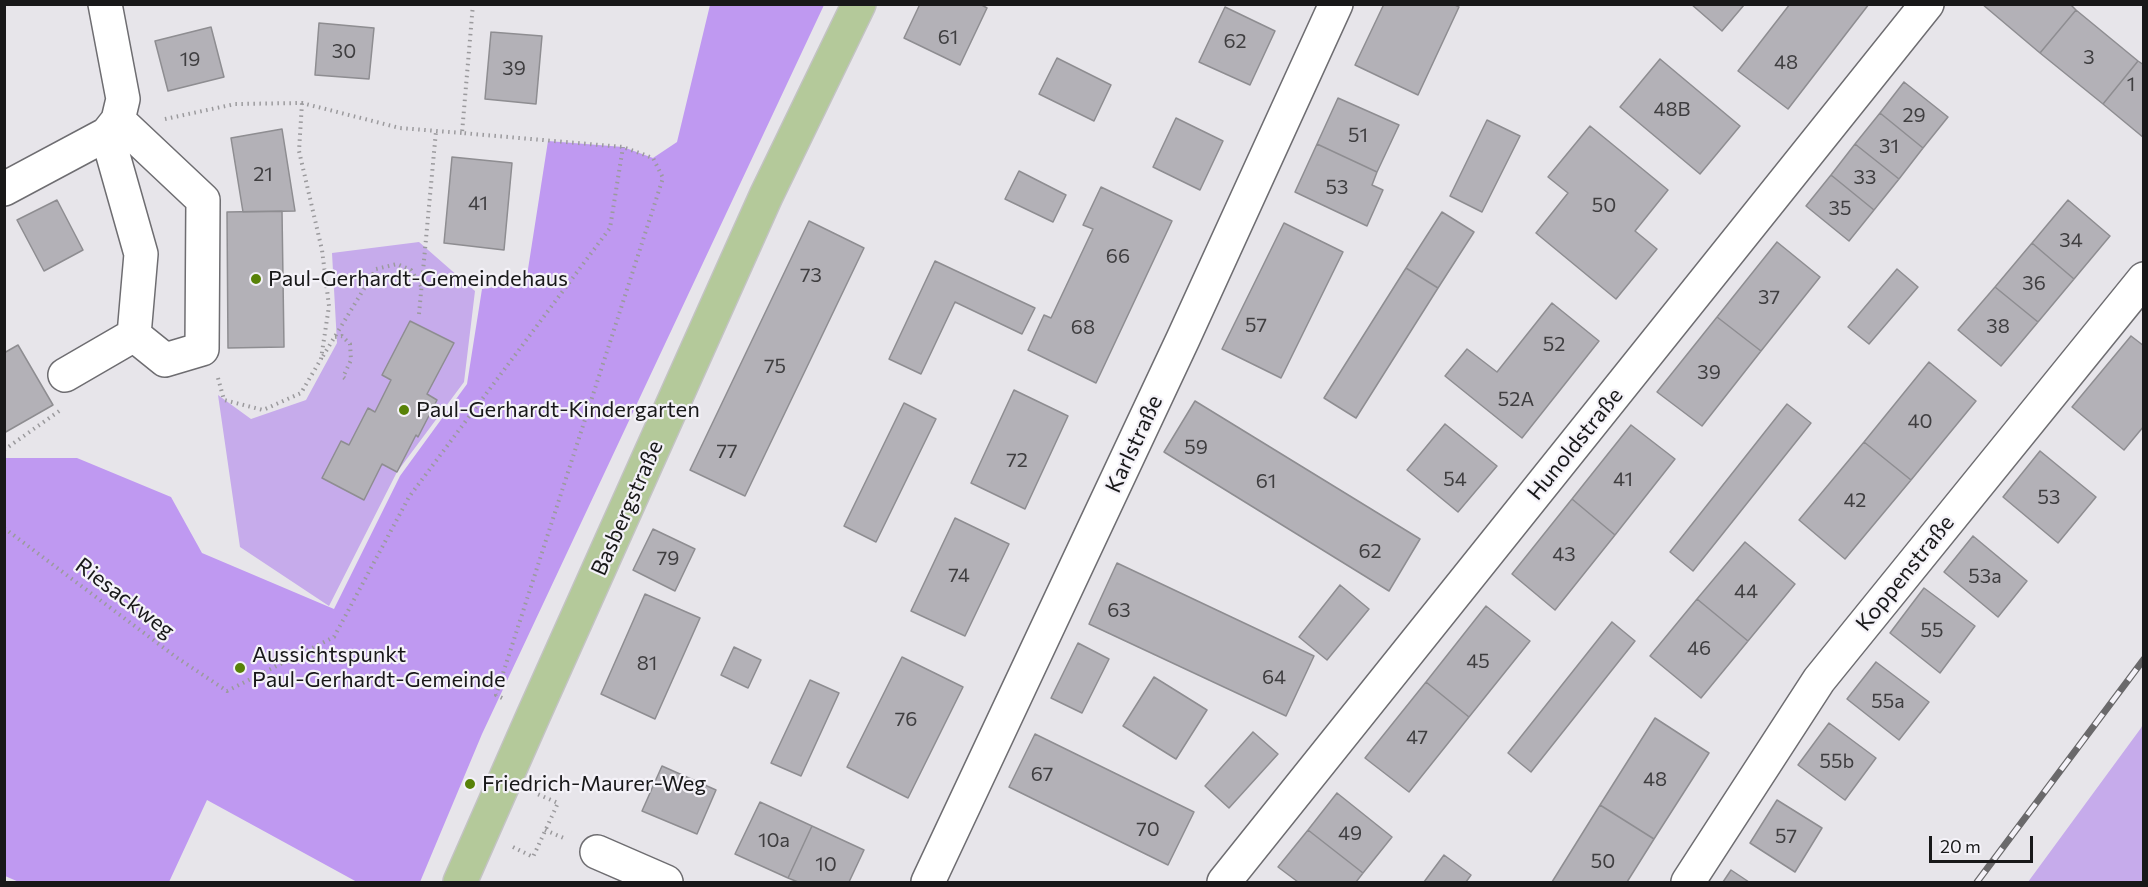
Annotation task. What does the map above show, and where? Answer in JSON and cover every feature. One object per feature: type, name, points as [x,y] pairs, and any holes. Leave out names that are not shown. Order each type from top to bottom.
[{"type":"main road","name":"Basbergstraße","points":[[460,882],[766,196],[860,4]]},
{"type":"street","points":[[105,4],[123,99],[112,127],[141,254],[134,335]]},
{"type":"street","name":"Karlstraße","points":[[928,882],[1178,349],[1336,4]]},
{"type":"street","name":"Hunoldstraße","points":[[1224,882],[1927,4]]},
{"type":"street","points":[[4,189],[112,127]]},
{"type":"street","points":[[112,127],[203,200],[202,349],[165,360],[134,335]]},
{"type":"street","name":"Koppenstraße","points":[[1688,882],[1819,680],[2144,279]]},
{"type":"street","points":[[65,375],[134,335]]},
{"type":"street","points":[[597,852],[666,882]]},
{"type":"path","points":[[462,134],[473,4]]},
{"type":"path","points":[[163,119],[235,104],[302,103],[400,128],[623,147],[653,158],[663,178],[496,695],[534,714]]},
{"type":"path","points":[[302,103],[299,151],[322,250],[329,306],[321,359]]},
{"type":"path","points":[[419,315],[436,131]]},
{"type":"path","name":"Riesackweg","points":[[4,528],[176,657],[227,691],[334,637],[409,497],[610,228],[623,147]]},
{"type":"path","points":[[202,349],[213,365],[224,400],[263,410],[301,393],[376,268],[397,264],[411,270],[422,288]]},
{"type":"path","points":[[334,337],[342,336],[350,344],[351,360],[343,377],[348,381]]},
{"type":"path","points":[[4,450],[79,397],[65,375]]},
{"type":"path","points":[[533,857],[558,803]]},
{"type":"shaded area","points":[[710,5],[824,5],[482,734],[420,882],[357,882],[207,800],[169,882],[19,882],[5,876],[5,458],[77,458],[171,497],[202,553],[334,609],[400,476],[467,384],[482,289],[526,282],[548,141],[623,147],[653,158],[677,142]]},
{"type":"shaded area","points":[[419,242],[475,291],[464,382],[397,472],[329,606],[240,547],[218,395],[251,419],[306,400],[337,343],[332,253]]},
{"type":"shaded area","points":[[2143,724],[2143,882],[2028,882],[2141,728]]},
{"type":"building","points":[[920,4],[980,4],[987,8],[960,65],[904,38]]},
{"type":"building","points":[[1384,4],[1453,4],[1459,7],[1418,95],[1355,65]]},
{"type":"building","points":[[1691,4],[1744,4],[1744,5],[1722,31]]},
{"type":"building","points":[[1790,4],[1869,4],[1788,109],[1738,71]]},
{"type":"building","points":[[1982,4],[2070,4],[2076,10],[2040,53]]},
{"type":"building","points":[[1225,7],[1275,31],[1250,85],[1199,62]]},
{"type":"building","points":[[2076,10],[2138,61],[2103,104],[2040,53]]},
{"type":"building","points":[[319,23],[374,28],[369,79],[315,75]]},
{"type":"building","points":[[211,27],[224,77],[168,91],[155,41]]},
{"type":"building","points":[[491,32],[542,36],[536,104],[485,99]]},
{"type":"building","points":[[1057,58],[1111,85],[1094,121],[1039,94]]},
{"type":"building","points":[[1660,59],[1740,126],[1700,174],[1620,107]]},
{"type":"building","points":[[2138,61],[2144,65],[2144,138],[2103,104]]},
{"type":"building","points":[[1904,82],[1948,117],[1923,148],[1880,113]]},
{"type":"building","points":[[1338,98],[1399,125],[1377,172],[1317,144]]},
{"type":"building","points":[[1880,113],[1923,148],[1899,179],[1855,144]]},
{"type":"building","points":[[1176,118],[1223,141],[1200,190],[1153,167]]},
{"type":"building","points":[[1487,120],[1520,136],[1482,212],[1450,196]]},
{"type":"building","points":[[1590,126],[1668,190],[1635,231],[1657,249],[1616,299],[1536,233],[1568,193],[1548,177]]},
{"type":"building","points":[[282,129],[295,211],[243,212],[231,138]]},
{"type":"building","points":[[1317,144],[1377,172],[1372,185],[1383,190],[1367,226],[1295,192]]},
{"type":"building","points":[[1855,144],[1899,179],[1874,210],[1831,175]]},
{"type":"building","points":[[452,157],[512,163],[504,250],[444,243]]},
{"type":"building","points":[[1019,171],[1066,195],[1053,222],[1005,199]]},
{"type":"building","points":[[1831,175],[1874,210],[1849,241],[1806,206]]},
{"type":"building","points":[[1101,187],[1172,221],[1096,383],[1028,350],[1044,315],[1051,318],[1093,229],[1083,225]]},
{"type":"building","points":[[57,200],[83,250],[44,271],[17,220]]},
{"type":"building","points":[[2068,200],[2110,236],[2074,279],[2032,243]]},
{"type":"building","name":"Paul-Gerhardt-Gemeindehaus","points":[[282,211],[284,347],[228,348],[227,212]]},
{"type":"building","points":[[1442,212],[1474,232],[1438,288],[1406,268]]},
{"type":"building","points":[[809,221],[864,248],[745,496],[690,470]]},
{"type":"building","points":[[1284,223],[1343,252],[1281,378],[1222,349]]},
{"type":"building","points":[[1777,242],[1820,277],[1761,351],[1717,317]]},
{"type":"building","points":[[2032,243],[2074,279],[2038,322],[1995,287]]},
{"type":"building","points":[[935,261],[1035,308],[1022,334],[955,302],[921,374],[889,359]]},
{"type":"building","points":[[1406,268],[1438,288],[1356,418],[1324,398]]},
{"type":"building","points":[[1897,269],[1918,287],[1869,344],[1848,327]]},
{"type":"building","points":[[1995,287],[2038,322],[2001,366],[1958,330]]},
{"type":"building","points":[[1552,303],[1599,341],[1522,438],[1445,376],[1467,349],[1497,372]]},
{"type":"building","points":[[1717,317],[1761,351],[1702,426],[1657,392]]},
{"type":"building","name":"Paul-Gerhardt-Kindergarten","points":[[410,321],[454,343],[427,394],[437,400],[418,437],[416,435],[397,472],[382,464],[364,500],[322,478],[341,441],[349,445],[368,408],[375,412],[391,380],[382,375]]},
{"type":"building","points":[[2131,336],[2144,346],[2144,426],[2124,450],[2072,407]]},
{"type":"building","points":[[18,345],[53,405],[4,433],[4,353]]},
{"type":"building","points":[[1929,362],[1976,401],[1911,480],[1864,442]]},
{"type":"building","points":[[1014,390],[1068,416],[1025,509],[971,483]]},
{"type":"building","points":[[1195,401],[1420,539],[1389,591],[1164,452]]},
{"type":"building","points":[[904,403],[936,419],[876,542],[844,526]]},
{"type":"building","points":[[1787,404],[1811,423],[1693,571],[1670,552]]},
{"type":"building","points":[[1445,424],[1497,466],[1458,512],[1407,470]]},
{"type":"building","points":[[1631,425],[1675,459],[1615,535],[1572,499]]},
{"type":"building","points":[[1864,442],[1911,480],[1845,559],[1799,520]]},
{"type":"building","points":[[2040,451],[2096,497],[2058,543],[2003,497]]},
{"type":"building","points":[[1572,499],[1615,535],[1555,610],[1512,574]]},
{"type":"building","points":[[955,518],[1009,544],[965,636],[911,611]]},
{"type":"building","points":[[653,529],[695,549],[675,591],[633,570]]},
{"type":"building","points":[[1973,536],[2027,581],[1998,617],[1944,572]]},
{"type":"building","points":[[1745,542],[1795,584],[1748,641],[1697,599]]},
{"type":"building","points":[[1117,563],[1314,656],[1286,716],[1089,624]]},
{"type":"building","points":[[1340,585],[1369,609],[1327,660],[1299,637]]},
{"type":"building","points":[[1924,588],[1975,626],[1940,673],[1890,633]]},
{"type":"building","points":[[645,594],[700,618],[655,719],[601,694]]},
{"type":"building","points":[[1697,599],[1748,641],[1701,698],[1650,656]]},
{"type":"building","points":[[1486,606],[1530,641],[1469,717],[1426,682]]},
{"type":"building","points":[[1612,622],[1635,641],[1531,772],[1508,753]]},
{"type":"building","points":[[1078,643],[1109,659],[1082,713],[1051,698]]},
{"type":"building","points":[[734,647],[761,660],[748,688],[721,675]]},
{"type":"building","points":[[902,657],[963,687],[908,798],[847,767]]},
{"type":"building","points":[[1876,662],[1929,702],[1899,740],[1847,699]]},
{"type":"building","points":[[1154,677],[1207,710],[1176,759],[1123,726]]},
{"type":"building","points":[[810,680],[839,693],[801,776],[771,763]]},
{"type":"building","points":[[1426,682],[1469,717],[1409,792],[1365,758]]},
{"type":"building","points":[[1655,718],[1709,753],[1654,839],[1600,805]]},
{"type":"building","points":[[1829,723],[1876,758],[1845,800],[1798,765]]},
{"type":"building","points":[[1253,732],[1278,754],[1229,808],[1205,786]]},
{"type":"building","points":[[1035,734],[1194,812],[1168,865],[1009,787]]},
{"type":"building","points":[[662,766],[716,790],[697,834],[642,811]]},
{"type":"building","points":[[1337,793],[1392,837],[1363,873],[1308,830]]},
{"type":"building","points":[[1777,800],[1822,828],[1795,872],[1750,843]]},
{"type":"building","points":[[760,802],[812,826],[788,878],[735,854]]},
{"type":"building","points":[[1600,805],[1654,839],[1627,882],[1552,882]]},
{"type":"building","points":[[812,826],[864,850],[849,882],[798,882],[788,878]]},
{"type":"building","points":[[1308,830],[1363,873],[1356,882],[1298,882],[1278,867]]},
{"type":"building","points":[[1444,855],[1471,875],[1466,882],[1424,882]]},
{"type":"building","points":[[1731,870],[1749,882],[1723,882]]},
{"type":"railway","points":[[1977,882],[2144,659]]},
{"type":"place","name":"Paul-Gerhardt-Gemeindehaus","points":[[256,279]]},
{"type":"place","name":"Paul-Gerhardt-Kindergarten","points":[[404,410]]},
{"type":"place","name":"Aussichtspunkt Paul-Gerhardt-Gemeinde","points":[[240,668]]},
{"type":"place","name":"Friedrich-Maurer-Weg","points":[[470,784]]}]
